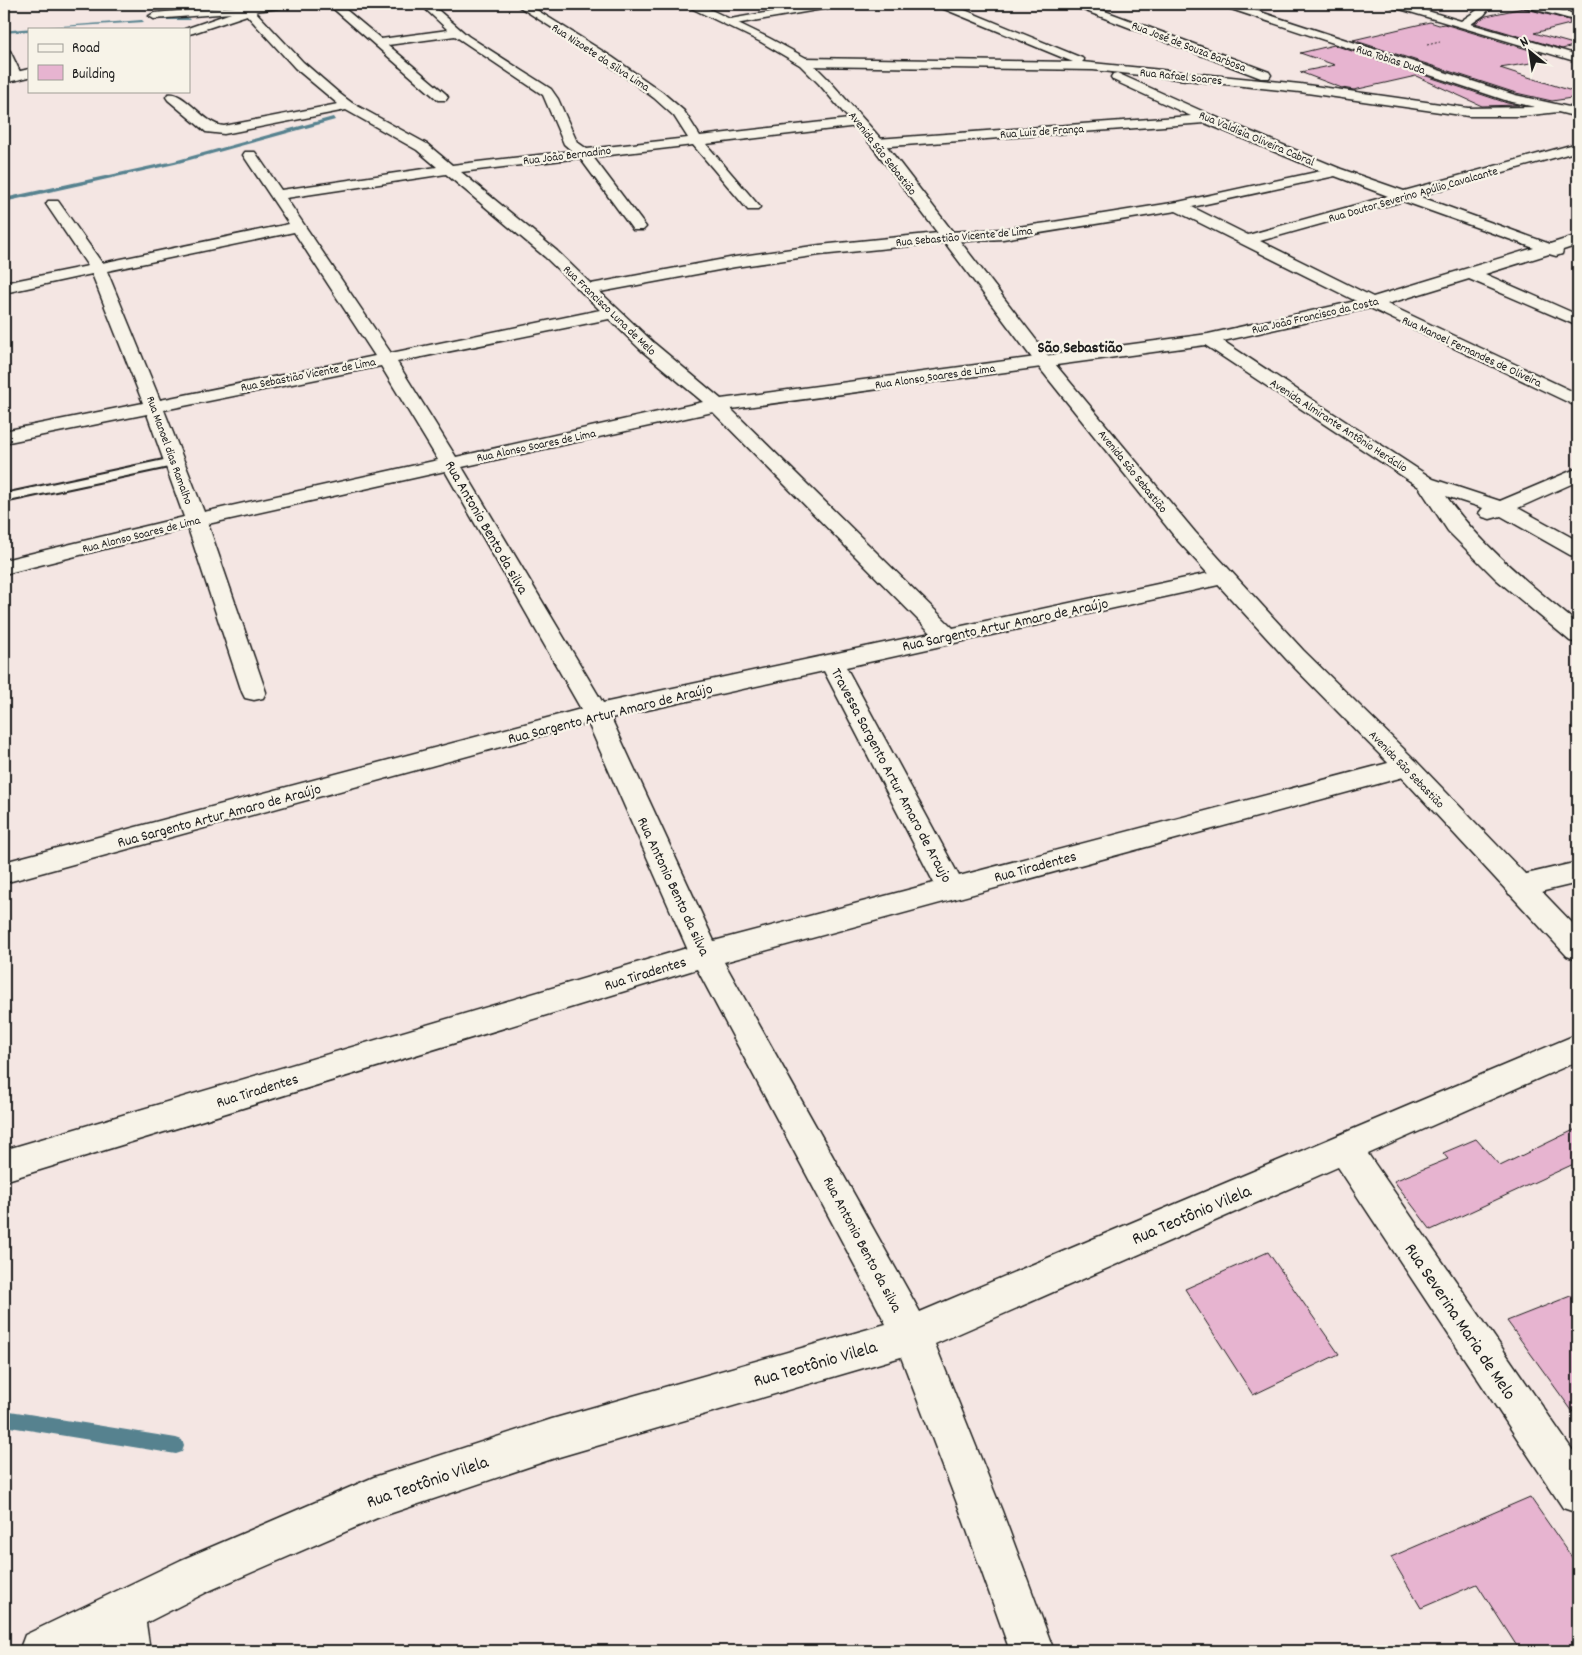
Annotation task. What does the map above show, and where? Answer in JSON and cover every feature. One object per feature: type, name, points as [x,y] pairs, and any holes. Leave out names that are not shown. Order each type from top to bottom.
[{"type":"street","points":[[148,4],[160,28]]},
{"type":"street","points":[[154,16],[201,14],[288,4]]},
{"type":"street","points":[[333,4],[442,97]]},
{"type":"street","points":[[425,4],[456,32],[547,92],[558,111],[570,144],[582,153],[638,226]]},
{"type":"street","name":"Rua Nizoete da Silva Lima","points":[[520,4],[608,59],[658,95],[679,114],[696,140],[753,208]]},
{"type":"street","name":"Avenida São Sebastião","points":[[691,4],[730,22],[804,62],[824,81],[877,144],[1044,362],[1187,536],[1295,655],[1407,768],[1578,948]]},
{"type":"street","points":[[730,22],[834,4]]},
{"type":"street","name":"Rua Valdisia Oliveira Cabral","points":[[940,4],[1093,66],[1208,118],[1336,172],[1407,196],[1569,256]]},
{"type":"street","name":"Rua José de Souza Barbosa","points":[[1077,4],[1300,88]]},
{"type":"street","name":"Rua Tobias Duda","points":[[1226,4],[1512,98],[1556,110]]},
{"type":"street","points":[[1394,4],[1578,59]]},
{"type":"street","points":[[1463,24],[1480,13],[1488,4]]},
{"type":"street","points":[[1526,4],[1578,18]]},
{"type":"street","points":[[190,31],[259,7]]},
{"type":"street","name":"Rua Francisco Luna de Melo","points":[[259,7],[298,65],[348,106],[422,147],[551,254],[648,347],[717,405],[948,637]]},
{"type":"street","points":[[378,43],[456,32]]},
{"type":"street","points":[[4,51],[23,75],[4,79]]},
{"type":"street","name":"Rua Rafael Soares","points":[[804,62],[1093,66],[1300,88],[1468,112],[1556,110]]},
{"type":"street","points":[[172,97],[211,129],[224,130],[348,106]]},
{"type":"street","points":[[1556,110],[1578,113]]},
{"type":"street","name":"Rua Luiz de França","points":[[877,144],[1208,118]]},
{"type":"street","name":"Rua João Bernadino","points":[[277,194],[450,169],[858,122]]},
{"type":"street","name":"Rua Doutor Severino Apúlio Cavalcante","points":[[1247,240],[1578,147]]},
{"type":"street","points":[[1552,154],[1578,164]]},
{"type":"street","name":"Rua Antonio Bento da silva","points":[[250,155],[386,359],[450,463],[596,714],[705,954],[912,1335],[981,1511],[1032,1651]]},
{"type":"street","name":"Rua Sebastião Vicente de Lima","points":[[589,290],[792,254],[948,237],[1003,234],[1047,228],[1178,206],[1336,172]]},
{"type":"street","name":"Rua Manoel dias Ramalho","points":[[53,204],[98,268],[153,405],[196,520],[254,692]]},
{"type":"street","name":"Rua Manoel Fernandes de Oliveira","points":[[1178,206],[1372,303],[1578,401]]},
{"type":"street","points":[[4,288],[298,227]]},
{"type":"street","name":"Rua João Francisco da Costa","points":[[1044,362],[1208,339],[1372,303],[1472,274],[1578,240]]},
{"type":"street","points":[[1472,274],[1578,321]]},
{"type":"street","name":"Rua Sebastião Vicente de Lima","points":[[4,437],[153,405],[613,313]]},
{"type":"street","name":"Avenida Almirante Antônio Heráclio","points":[[1208,339],[1426,483],[1456,526],[1504,574],[1578,636]]},
{"type":"street","name":"Rua Alonso Soares de Lima","points":[[4,567],[196,520],[717,405],[1044,362]]},
{"type":"street","points":[[1456,526],[1578,474]]},
{"type":"street","points":[[1426,483],[1502,508],[1578,550]]},
{"type":"street","name":"Rua Sargento Artur Amaro de Araújo","points":[[4,873],[596,714],[1223,577]]},
{"type":"street","name":"Travessa Sargento Artur Amaro de Araujo","points":[[831,662],[952,888]]},
{"type":"street","name":"Rua Tiradentes","points":[[4,1166],[705,954],[1407,768]]},
{"type":"street","points":[[1519,886],[1578,873]]},
{"type":"street","name":"Rua Teotônio Vilela","points":[[41,1651],[196,1575],[374,1498],[552,1439],[912,1335],[1578,1047]]},
{"type":"street","name":"Rua Severina Maria de Melo","points":[[1344,1148],[1578,1493]]},
{"type":"street","points":[[122,1610],[128,1651]]},
{"type":"lane","points":[[4,498],[174,462]]},
{"type":"path","points":[[1378,54],[1490,32]]},
{"type":"building","points":[[1523,8],[1569,20],[1570,24],[1534,33],[1577,45],[1562,49],[1475,23],[1486,16]]},
{"type":"building","points":[[1430,22],[1439,25],[1444,24],[1543,54],[1537,55],[1549,60],[1500,68],[1578,93],[1578,97],[1552,101],[1516,93],[1353,40]]},
{"type":"building","points":[[1334,45],[1507,103],[1519,105],[1482,106],[1416,76],[1354,90],[1342,88],[1300,72],[1335,65],[1300,53]]},
{"type":"building","points":[[1578,1128],[1578,1162],[1431,1230],[1394,1181],[1448,1159],[1443,1153],[1476,1139],[1500,1166]]},
{"type":"building","points":[[1268,1252],[1339,1354],[1253,1395],[1185,1289]]},
{"type":"building","points":[[1578,1293],[1578,1419],[1507,1321]]},
{"type":"building","points":[[1530,1497],[1578,1566],[1578,1651],[1520,1651],[1477,1584],[1421,1608],[1391,1557]]},
{"type":"waterway","points":[[158,20],[188,19]]},
{"type":"waterway","points":[[46,28],[142,21]]},
{"type":"waterway","points":[[4,32],[28,30]]},
{"type":"waterway","points":[[4,200],[175,162],[333,119]]},
{"type":"waterway","points":[[4,1418],[176,1446]]},
{"type":"district","name":"São Sebastião","points":[[1080,346]]}]
